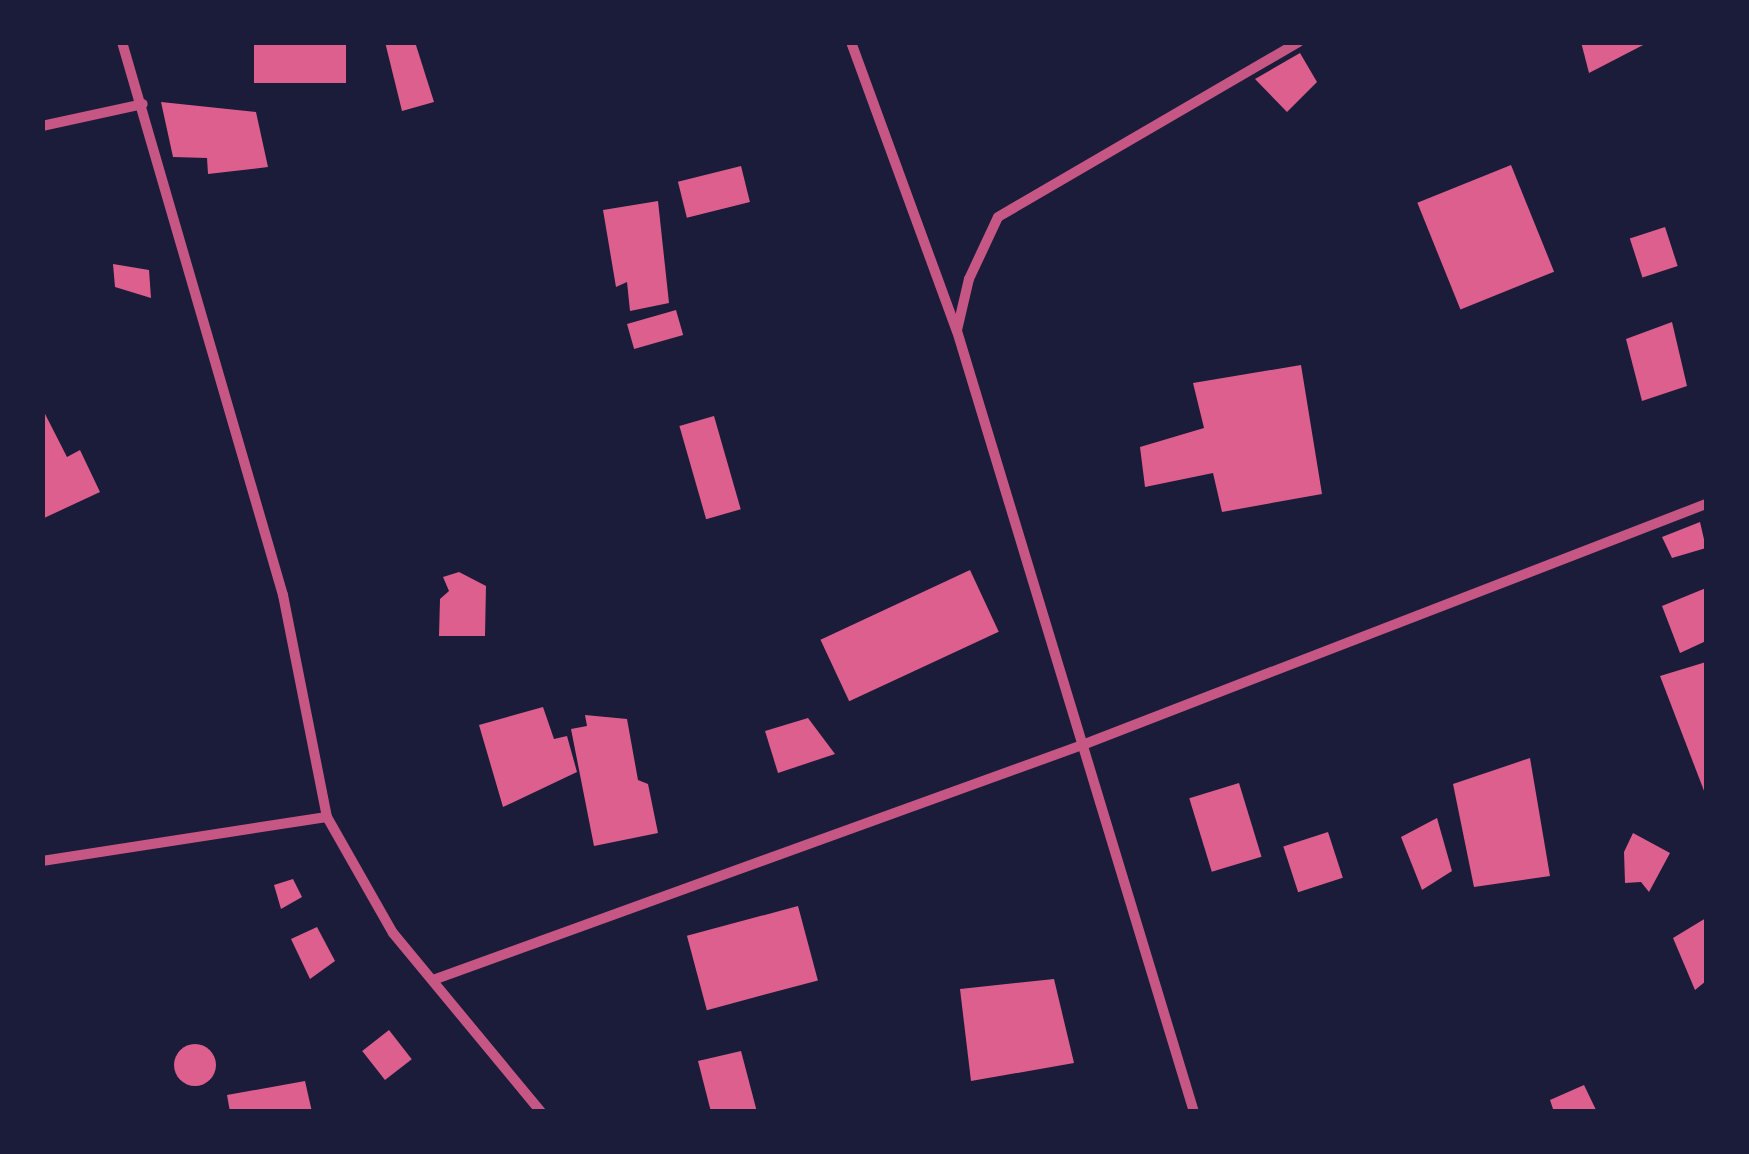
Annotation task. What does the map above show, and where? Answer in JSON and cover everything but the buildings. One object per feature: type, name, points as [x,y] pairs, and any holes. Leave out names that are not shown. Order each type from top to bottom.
[{"type":"street","points":[[122,42],[283,595],[327,817],[393,933],[541,1112]]},
{"type":"street","points":[[851,42],[903,169],[957,331],[1046,634],[1086,744],[1194,1112]]},
{"type":"street","points":[[957,331],[968,279],[998,218],[1299,42]]},
{"type":"street","points":[[42,126],[143,104]]},
{"type":"street","points":[[433,980],[1086,744],[1706,504]]},
{"type":"street","points":[[42,860],[327,817]]}]
